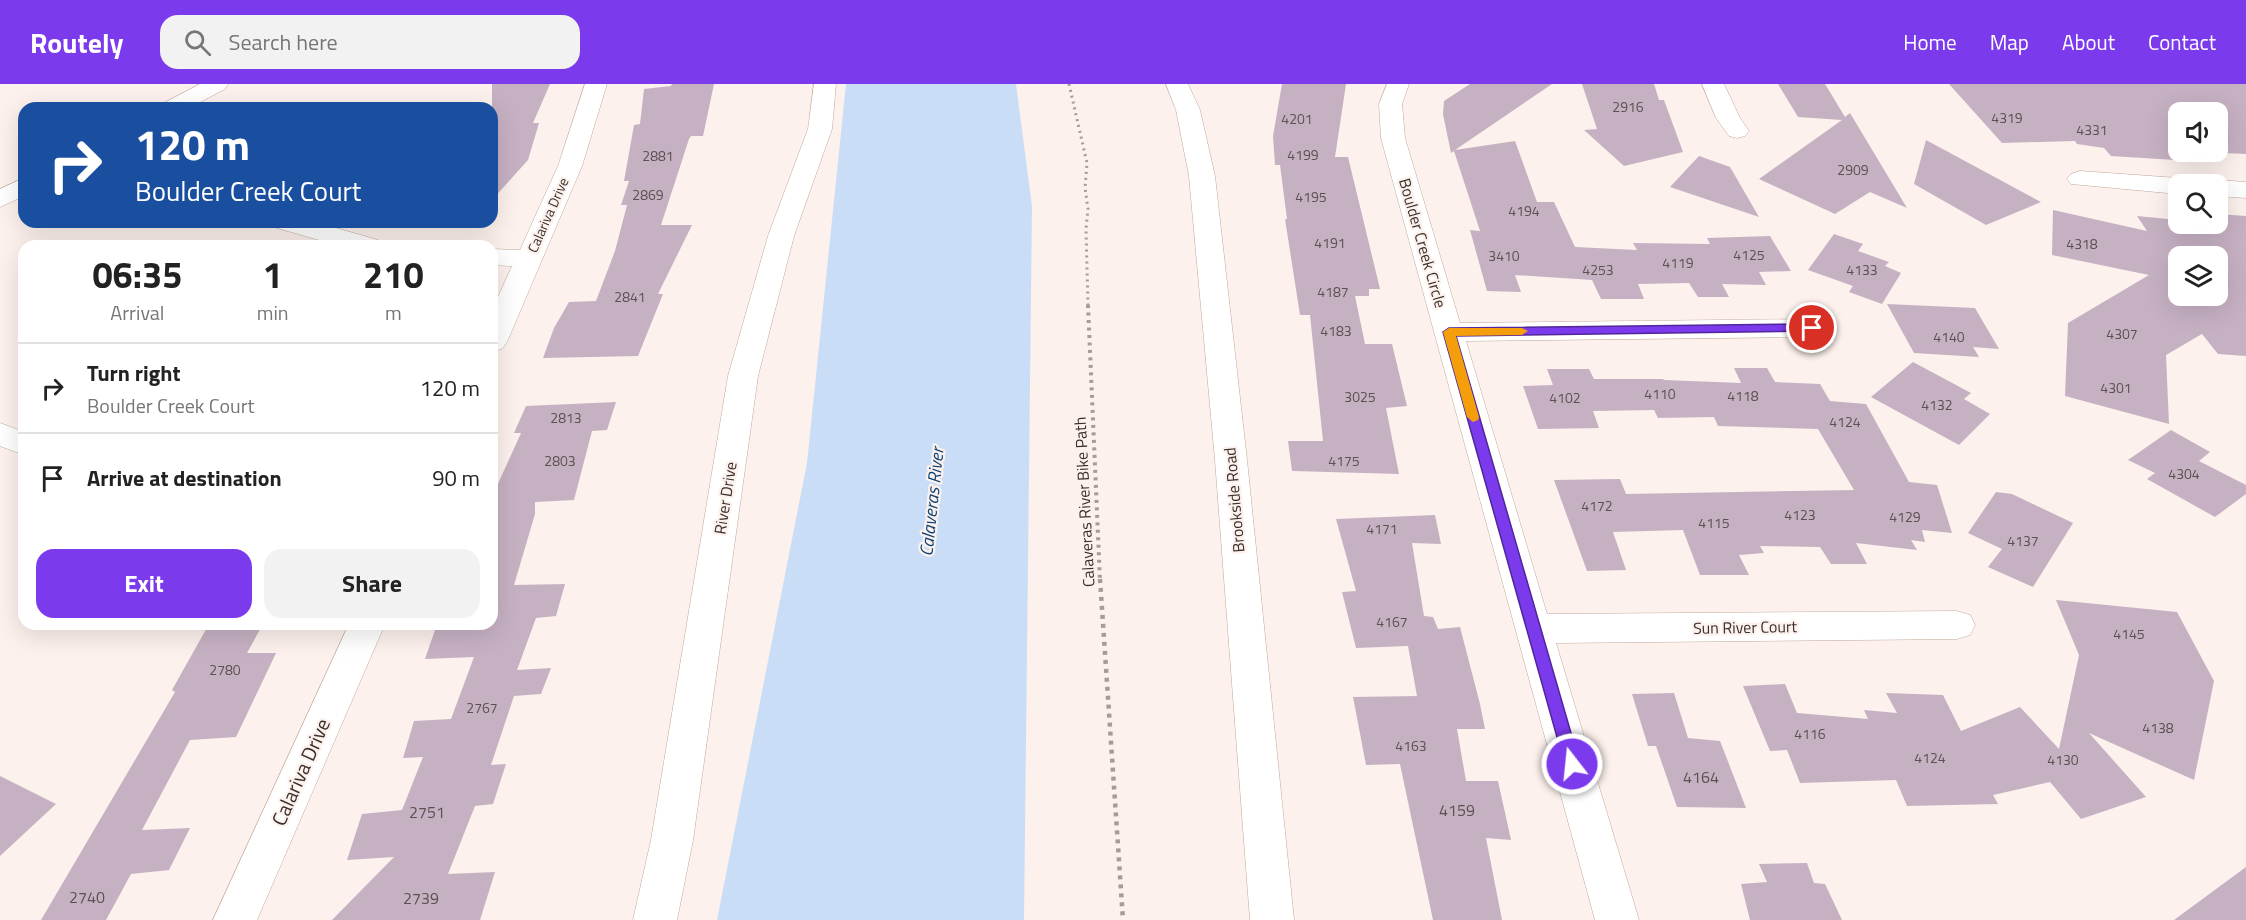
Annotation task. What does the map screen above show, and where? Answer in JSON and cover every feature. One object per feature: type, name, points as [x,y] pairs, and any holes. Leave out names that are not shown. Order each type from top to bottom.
[{"type":"street","points":[[183,102],[217,84]]},
{"type":"street","name":"Calariva Drive","points":[[498,328],[570,166],[596,84]]},
{"type":"street","name":"River Drive","points":[[655,920],[672,840],[743,376],[781,236],[820,129],[825,84]]},
{"type":"street","name":"Brookside Road","points":[[1177,84],[1188,110],[1202,176],[1231,460],[1272,920]]},
{"type":"street","name":"Boulder Creek Circle","points":[[1398,84],[1391,100],[1389,114],[1393,138],[1617,920]]},
{"type":"street","points":[[1713,84],[1728,118],[1737,130]]},
{"type":"street","points":[[2080,179],[2168,185]]},
{"type":"street","points":[[0,199],[18,189]]},
{"type":"street","points":[[2228,189],[2246,190]]},
{"type":"street","points":[[307,228],[348,240]]},
{"type":"street","points":[[498,257],[529,258]]},
{"type":"street","points":[[1449,332],[1812,328]]},
{"type":"street","points":[[0,434],[18,442]]},
{"type":"street","name":"Sun River Court","points":[[1533,629],[1956,625]]},
{"type":"street","name":"Calariva Drive","points":[[235,920],[364,630]]},
{"type":"path","name":"Calaveras River Bike Path","points":[[1069,84],[1087,163],[1085,188],[1088,209],[1086,229],[1089,378],[1109,730],[1123,920]]},
{"type":"water","name":"Calaveras River","points":[[846,84],[1016,84],[1032,206],[1024,920],[717,920],[807,463]]},
{"type":"building","points":[[492,84],[550,84],[533,123],[539,123],[528,160],[498,193],[498,102],[492,102]]},
{"type":"building","points":[[672,84],[714,84],[703,136],[691,136],[689,139],[661,225],[692,225],[658,294],[663,294],[638,356],[543,358],[554,328],[569,302],[596,301],[615,251],[627,205],[621,205],[629,181],[624,181],[634,125],[640,124],[644,89]]},
{"type":"building","points":[[1282,84],[1346,84],[1335,157],[1348,157],[1380,289],[1369,289],[1369,296],[1355,296],[1365,344],[1392,344],[1407,406],[1386,408],[1399,474],[1292,471],[1288,441],[1323,441],[1310,315],[1300,315],[1285,219],[1287,219],[1280,165],[1275,165],[1273,136]]},
{"type":"building","points":[[1470,84],[1552,84],[1455,150],[1515,141],[1537,202],[1554,202],[1575,247],[1637,250],[1633,243],[1710,244],[1707,238],[1770,236],[1791,271],[1759,272],[1766,285],[1722,284],[1729,297],[1698,297],[1689,283],[1638,284],[1644,299],[1601,299],[1592,280],[1515,275],[1521,292],[1487,291],[1470,230],[1480,231],[1454,151],[1451,153],[1443,114],[1444,101]]},
{"type":"building","points":[[1582,84],[1654,84],[1659,100],[1664,100],[1683,152],[1624,166],[1584,130],[1597,129]]},
{"type":"building","points":[[1778,84],[1825,84],[1845,117],[1850,113],[1907,208],[1870,192],[1835,214],[1759,179],[1842,120],[1798,117]]},
{"type":"building","points":[[1949,84],[2246,84],[2246,154],[2228,153],[2228,102],[2168,102],[2168,160],[2111,156],[2104,148],[2077,144],[2075,141],[2002,143]]},
{"type":"building","points":[[1926,140],[2041,202],[1986,225],[1914,184]]},
{"type":"building","points":[[1699,156],[1730,167],[1759,217],[1670,187]]},
{"type":"building","points":[[2053,210],[2147,231],[2137,216],[2168,219],[2168,234],[2228,234],[2228,215],[2246,216],[2246,356],[2218,354],[2202,334],[2166,355],[2169,424],[2065,396],[2068,323],[2149,275],[2052,255]]},
{"type":"building","points":[[1834,234],[1863,244],[1858,251],[1889,262],[1885,266],[1901,273],[1882,304],[1849,292],[1853,286],[1808,270]]},
{"type":"building","points":[[1887,304],[1975,308],[1999,349],[1973,347],[1979,357],[1914,353]]},
{"type":"building","points":[[1913,362],[1971,393],[1964,399],[1990,414],[1959,445],[1871,397]]},
{"type":"building","points":[[1734,368],[1767,368],[1775,382],[1820,384],[1830,401],[1866,404],[1909,482],[1937,485],[1952,533],[1922,530],[1925,542],[1911,540],[1917,550],[1856,543],[1867,564],[1831,564],[1820,547],[1760,546],[1764,553],[1739,555],[1749,575],[1700,575],[1683,530],[1613,532],[1626,570],[1587,571],[1554,480],[1620,479],[1626,494],[1854,490],[1818,429],[1718,426],[1714,417],[1658,418],[1654,410],[1593,411],[1599,428],[1538,429],[1523,386],[1553,385],[1547,369],[1589,369],[1594,379],[1663,379],[1741,383]]},
{"type":"building","points":[[616,402],[607,430],[592,431],[574,500],[535,502],[535,514],[514,585],[565,584],[556,616],[536,618],[517,670],[551,668],[541,694],[514,696],[491,765],[506,764],[493,804],[475,806],[448,874],[495,872],[480,920],[332,920],[394,857],[347,860],[362,814],[402,810],[423,757],[403,758],[414,721],[451,719],[474,657],[425,659],[435,630],[498,630],[498,484],[521,433],[514,433],[526,406]]},
{"type":"building","points":[[2171,430],[2210,452],[2199,461],[2246,485],[2246,494],[2215,517],[2147,479],[2155,473],[2128,460]]},
{"type":"building","points":[[1996,492],[2012,494],[2073,523],[2033,587],[1988,567],[2002,549],[1968,533]]},
{"type":"building","points":[[1435,515],[1441,544],[1412,543],[1424,616],[1433,617],[1438,629],[1460,627],[1480,704],[1485,729],[1457,729],[1466,781],[1498,781],[1511,840],[1486,838],[1502,920],[1433,920],[1400,764],[1366,765],[1353,697],[1417,696],[1408,646],[1356,648],[1342,592],[1356,591],[1336,519]]},
{"type":"building","points":[[2056,600],[2177,612],[2214,681],[2194,780],[2089,733],[2146,797],[2081,819],[2050,782],[1993,795],[1998,804],[1907,806],[1896,780],[1800,783],[1787,750],[1770,751],[1743,686],[1785,684],[1797,713],[1868,719],[1864,710],[1897,713],[1886,693],[1943,695],[1961,731],[2020,707],[2059,749],[2079,655]]},
{"type":"building","points":[[206,630],[260,630],[247,653],[276,653],[236,737],[190,740],[142,830],[190,828],[169,870],[131,874],[106,920],[41,920],[175,692],[172,690]]},
{"type":"building","points":[[1674,693],[1688,738],[1720,741],[1746,808],[1677,807],[1656,746],[1648,746],[1632,694]]},
{"type":"building","points":[[0,776],[56,804],[0,856]]},
{"type":"building","points":[[1807,863],[1814,883],[1825,884],[1842,920],[1750,920],[1741,884],[1767,882],[1759,864]]},
{"type":"building","points":[[2246,867],[2246,920],[2174,920]]},
{"type":"slow traffic","points":[[1473,417],[1449,332],[1522,331]]},
{"type":"route","points":[[1572,764],[1449,332],[1812,328]]}]
